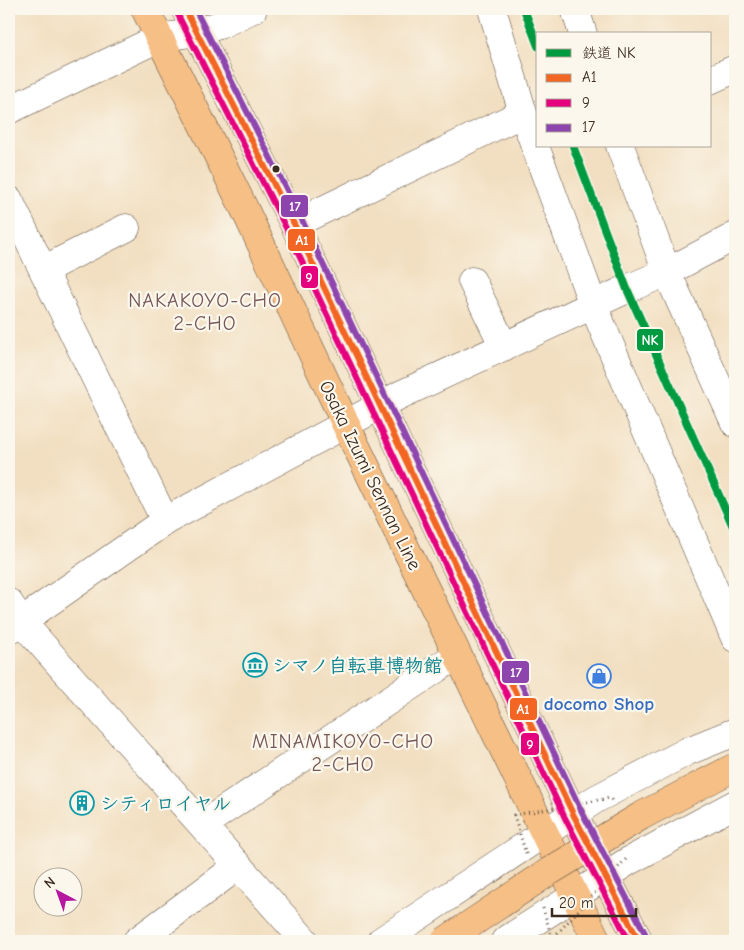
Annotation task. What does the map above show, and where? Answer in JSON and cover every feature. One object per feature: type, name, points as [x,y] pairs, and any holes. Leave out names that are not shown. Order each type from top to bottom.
[{"type":"main road","name":"Osaka Izumi Sennan Line","points":[[144,9],[244,208],[345,423],[597,941]]},
{"type":"main road","name":"Osaka Izumi Sennan Line","points":[[191,20],[294,224],[573,814],[639,941]]},
{"type":"main road","points":[[445,941],[550,871],[641,816],[735,767]]},
{"type":"street","points":[[9,110],[159,38],[191,20],[219,25],[253,9]]},
{"type":"street","points":[[492,9],[523,113],[593,305],[735,638]]},
{"type":"street","points":[[575,9],[582,32]]},
{"type":"street","points":[[712,79],[735,69]]},
{"type":"street","points":[[294,224],[523,113]]},
{"type":"street","points":[[621,148],[667,272],[735,423]]},
{"type":"street","points":[[9,200],[165,521]]},
{"type":"street","points":[[43,270],[126,228]]},
{"type":"street","points":[[305,941],[13,618],[165,521],[345,423],[593,305],[667,272],[735,236]]},
{"type":"street","points":[[472,281],[504,347]]},
{"type":"street","points":[[202,825],[457,655]]},
{"type":"street","points":[[381,941],[596,799],[688,751],[735,732]]},
{"type":"street","points":[[505,941],[627,862],[735,804]]},
{"type":"street","points":[[137,941],[238,866]]},
{"type":"rail line","name":"NK","points":[[524,9],[536,41]]},
{"type":"rail line","name":"NK","points":[[574,148],[627,289],[735,531]]},
{"type":"transit line","name":"A1","points":[[185,9],[294,224],[573,814],[639,941]]},
{"type":"transit line","name":"17","points":[[195,9],[302,220],[581,810],[647,937]]},
{"type":"transit line","name":"9","points":[[177,13],[286,228],[565,818],[629,941]]},
{"type":"place","name":"シマノ自転車博物館","points":[[255,665]]},
{"type":"place","name":"docomo Shop","points":[[599,676]]},
{"type":"place","name":"シティロイヤル","points":[[82,803]]},
{"type":"district","name":"NAKAKOYO-CHO 2-CHO","points":[[205,312]]},
{"type":"district","name":"MINAMIKOYO-CHO 2-CHO","points":[[343,752]]}]
